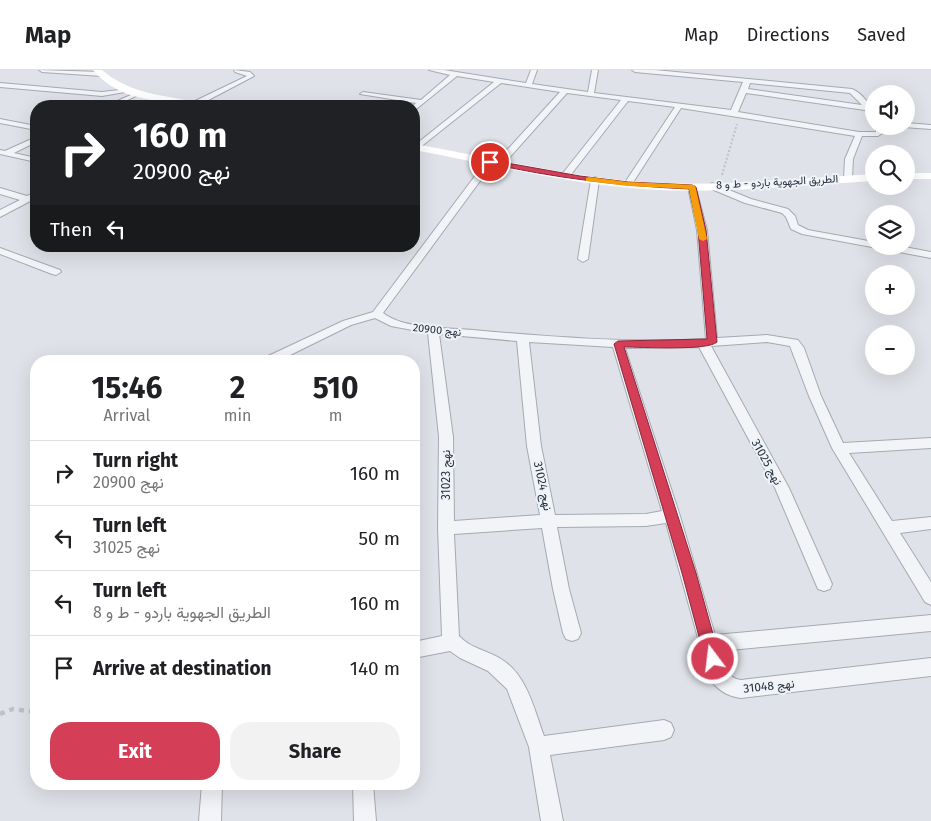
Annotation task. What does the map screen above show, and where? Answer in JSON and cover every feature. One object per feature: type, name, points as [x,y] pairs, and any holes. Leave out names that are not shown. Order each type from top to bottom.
[{"type":"main road","points":[[100,72],[108,80],[128,91],[170,100]]},
{"type":"main road","name":"الطريق الجهوية باردو - ط و 8","points":[[420,148],[495,163],[628,184],[692,187],[865,177]]},
{"type":"main road","points":[[915,176],[931,176]]},
{"type":"street","points":[[42,70],[100,72]]},
{"type":"street","points":[[432,70],[499,81],[680,105],[865,134]]},
{"type":"street","points":[[485,79],[488,70]]},
{"type":"street","points":[[528,85],[534,70]]},
{"type":"street","points":[[591,93],[595,70]]},
{"type":"street","points":[[635,70],[852,91],[857,93],[865,108]]},
{"type":"street","points":[[210,100],[251,76],[248,73],[237,71]]},
{"type":"street","points":[[422,102],[454,74]]},
{"type":"street","points":[[420,144],[499,81]]},
{"type":"street","points":[[738,114],[743,90],[748,81]]},
{"type":"street","points":[[0,85],[102,94],[128,91]]},
{"type":"street","points":[[280,355],[347,323],[377,314],[495,163],[565,90]]},
{"type":"street","points":[[743,90],[865,108]]},
{"type":"street","points":[[124,100],[139,94]]},
{"type":"street","points":[[363,94],[407,100]]},
{"type":"street","points":[[566,175],[627,98]]},
{"type":"street","points":[[628,184],[680,105]]},
{"type":"street","points":[[0,121],[30,127]]},
{"type":"street","points":[[915,126],[931,127]]},
{"type":"street","points":[[848,178],[849,159],[858,134]]},
{"type":"street","points":[[3,153],[30,142]]},
{"type":"street","points":[[3,153],[30,159]]},
{"type":"street","points":[[583,259],[596,180]]},
{"type":"street","points":[[716,186],[748,201],[785,211],[790,216],[794,227],[805,232],[865,243]]},
{"type":"street","name":"نهج 31025","points":[[692,187],[702,230],[702,343],[782,488],[824,584]]},
{"type":"street","points":[[0,191],[30,197]]},
{"type":"street","points":[[0,214],[30,198]]},
{"type":"street","points":[[0,251],[56,272]]},
{"type":"street","points":[[915,252],[931,255]]},
{"type":"street","name":"نهج 20900","points":[[377,314],[382,318],[408,326],[433,330],[593,344],[780,340],[794,343],[798,348],[815,396],[839,448]]},
{"type":"street","name":"نهج 31023","points":[[433,330],[446,437],[446,528],[451,620],[450,634],[453,642]]},
{"type":"street","name":"نهج 31024","points":[[523,338],[534,446],[550,521],[561,589],[572,633]]},
{"type":"street","name":"نهج 31048","points":[[618,344],[672,516],[717,674],[724,682],[732,689],[863,676],[931,666]]},
{"type":"street","points":[[931,443],[839,448],[931,597]]},
{"type":"street","points":[[446,528],[550,521],[646,520],[672,516]]},
{"type":"street","points":[[889,528],[931,522]]},
{"type":"street","points":[[709,644],[931,624]]},
{"type":"street","points":[[420,649],[453,642],[462,650],[492,664],[508,675],[514,683],[539,747],[552,821]]},
{"type":"street","points":[[539,747],[578,740],[664,730]]},
{"type":"street","points":[[210,821],[212,790]]},
{"type":"street","points":[[363,790],[365,821]]},
{"type":"path","points":[[716,186],[738,114]]},
{"type":"path","points":[[0,714],[13,709],[30,711]]},
{"type":"slow traffic","points":[[589,179],[628,184],[692,187],[703,239]]},
{"type":"route","points":[[490,162],[580,178],[628,184],[692,187],[702,230],[712,342],[690,344],[618,344],[672,516],[713,659]]}]
